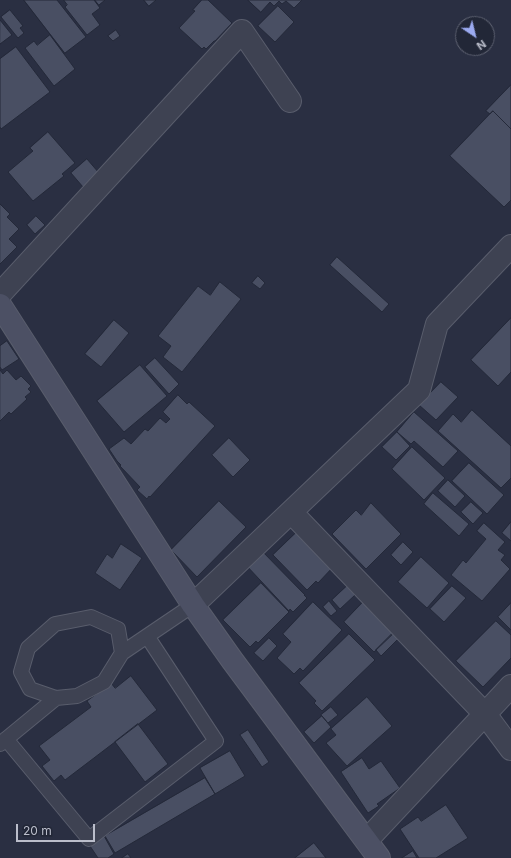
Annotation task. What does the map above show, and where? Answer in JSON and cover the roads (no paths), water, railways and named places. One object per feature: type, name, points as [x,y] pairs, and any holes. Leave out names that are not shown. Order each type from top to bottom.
[{"type":"street","points":[[0,294],[242,31],[290,101]]},
{"type":"street","points":[[193,605],[419,390],[437,324],[511,246]]},
{"type":"street","points":[[0,305],[193,605],[379,858]]},
{"type":"street","points":[[290,512],[486,714],[511,749]]},
{"type":"street","points":[[367,840],[511,686]]},
{"type":"lane","points":[[122,653],[118,629],[91,617],[55,624],[28,648],[21,672],[30,689],[56,698],[77,696],[104,682],[122,653],[193,605]]},
{"type":"lane","points":[[56,698],[3,742],[89,839],[216,741],[147,636]]}]
